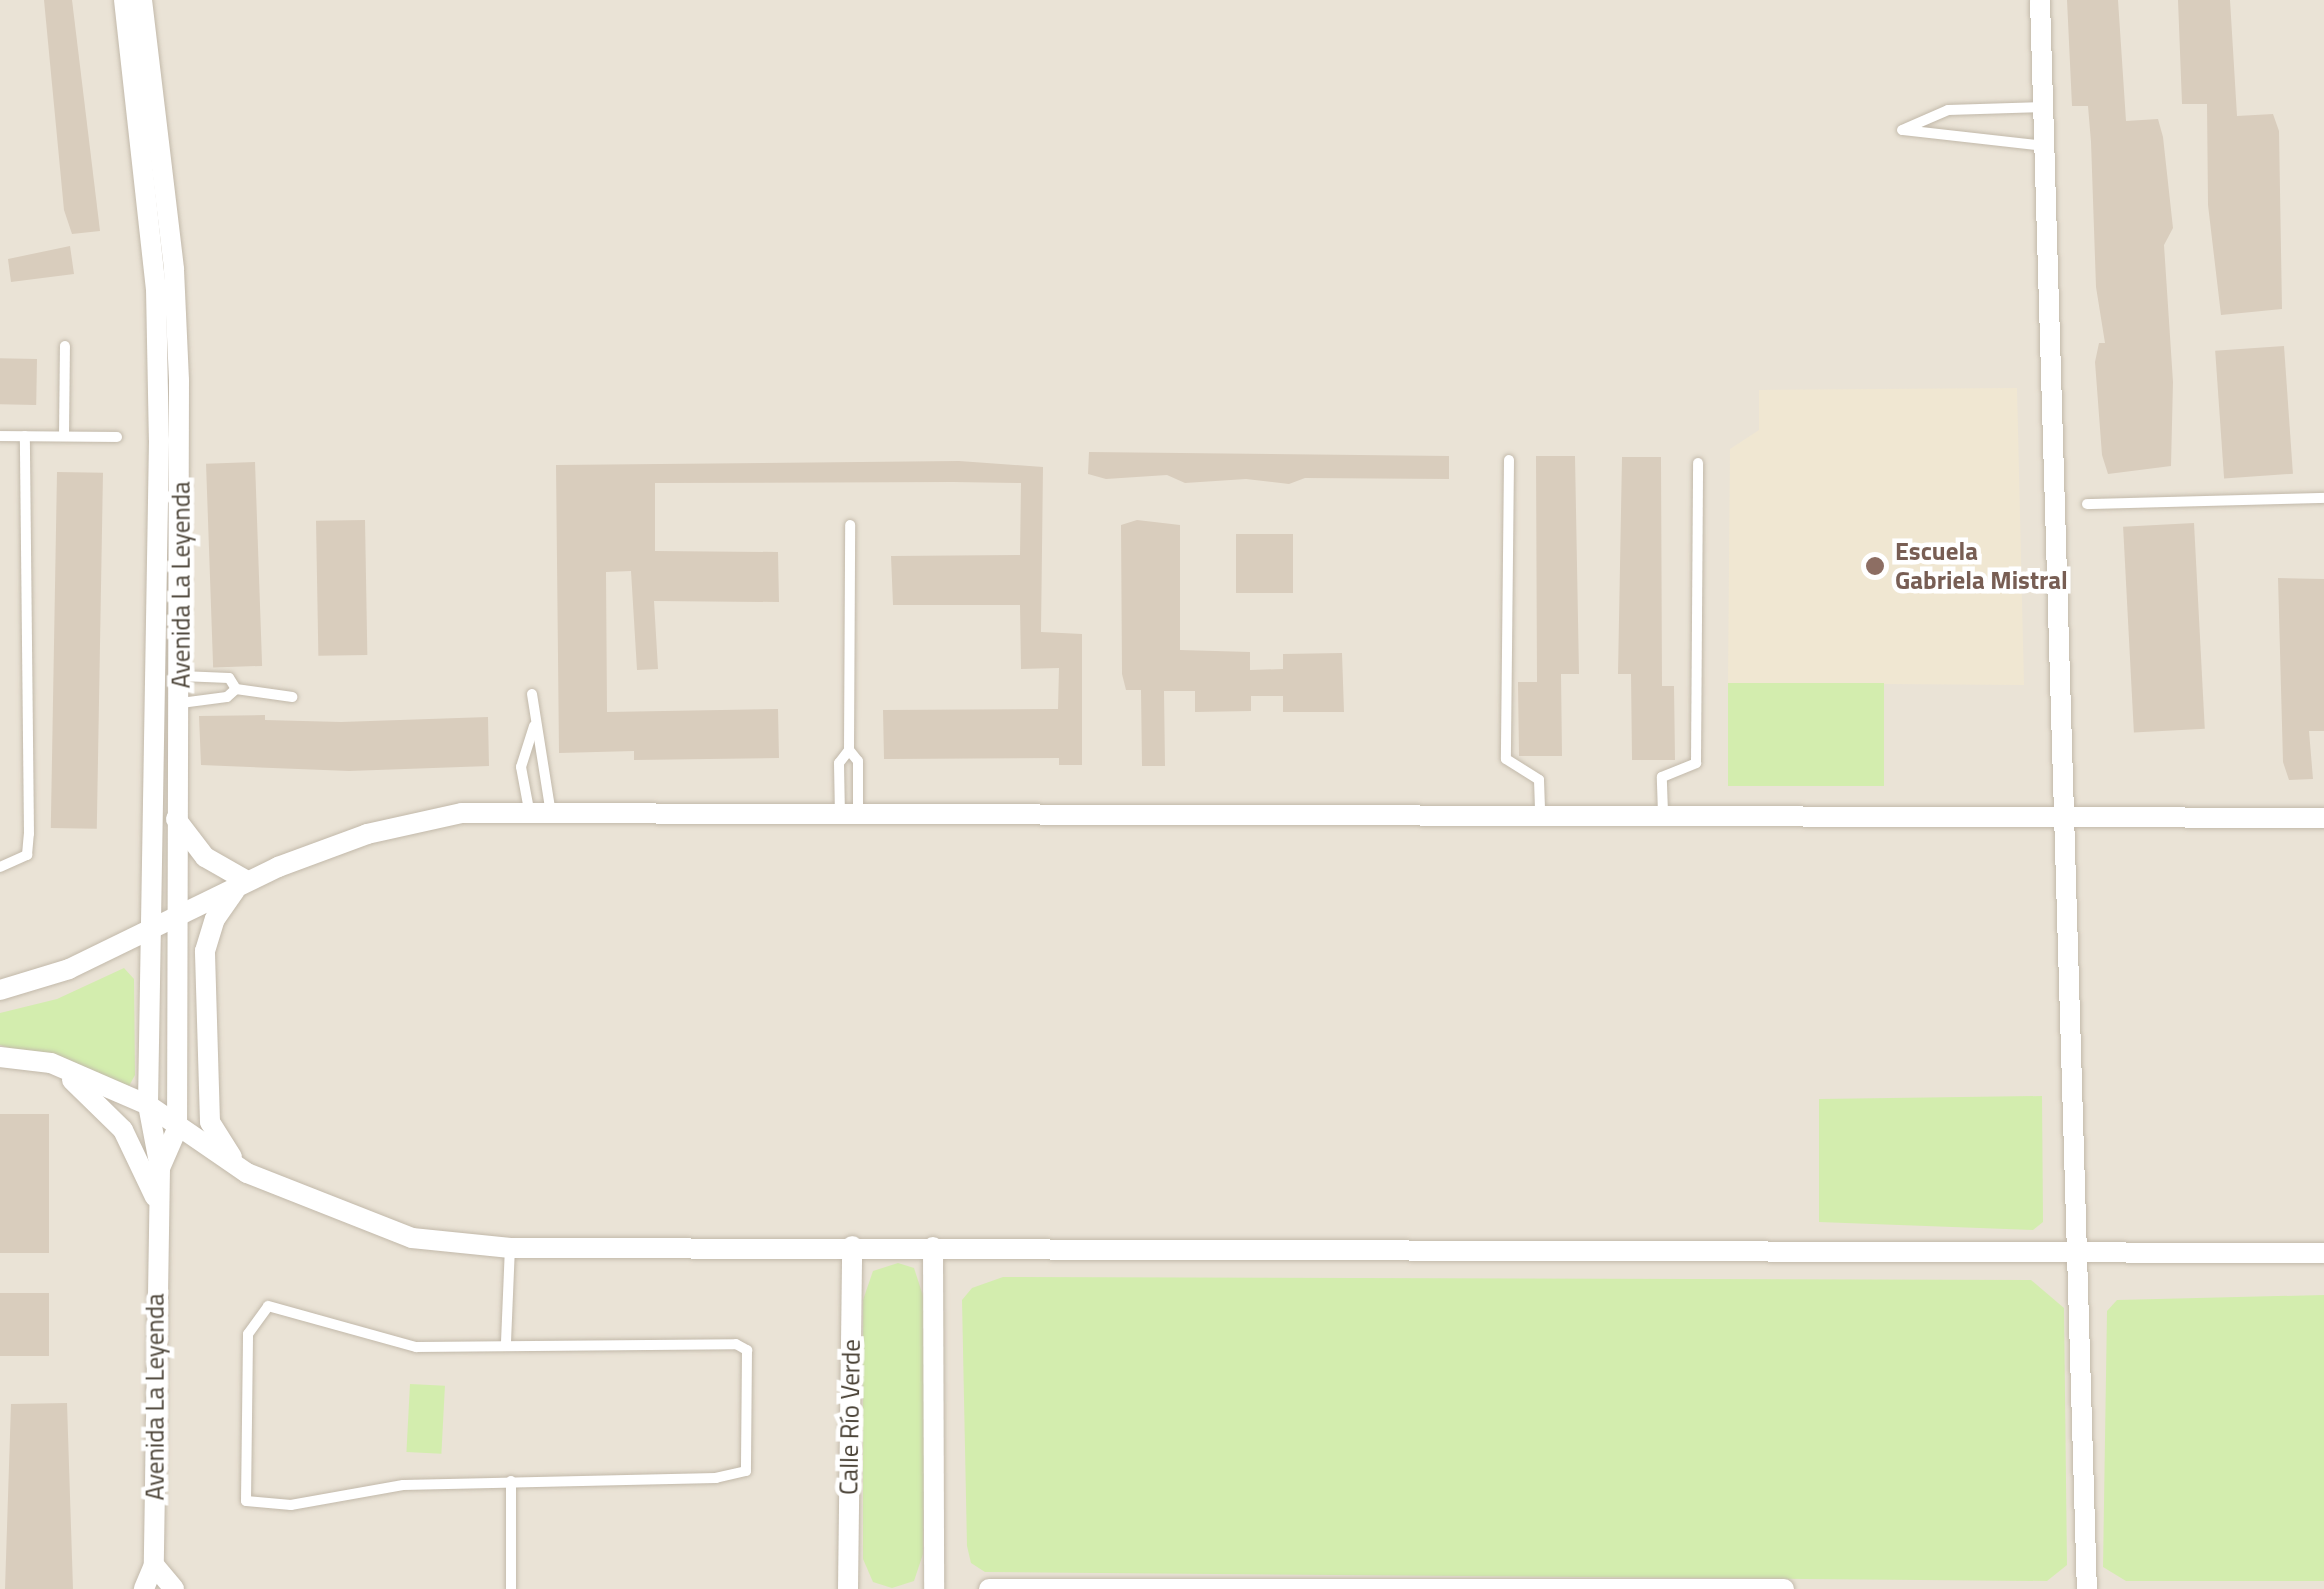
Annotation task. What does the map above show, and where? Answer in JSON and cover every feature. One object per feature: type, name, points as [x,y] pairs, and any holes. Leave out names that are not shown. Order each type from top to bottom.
[{"type":"street","name":"Avenida La Leyenda","points":[[124,0],[156,289],[158,676],[148,1105],[160,1168],[154,1565],[144,1589]]},
{"type":"street","name":"Avenida La Leyenda","points":[[142,0],[174,270],[181,676],[176,819],[177,1129],[160,1168]]},
{"type":"street","points":[[2040,0],[2087,1589]]},
{"type":"street","points":[[0,990],[69,969],[242,883],[367,834],[462,813],[1662,813],[2324,818]]},
{"type":"street","points":[[176,819],[199,851],[242,883]]},
{"type":"street","points":[[242,883],[214,919],[206,950],[210,1122],[224,1150],[248,1173]]},
{"type":"street","points":[[0,1058],[51,1064],[148,1105],[177,1129],[248,1173],[412,1238],[510,1248],[933,1246],[2078,1257],[2324,1253]]},
{"type":"street","points":[[51,1064],[122,1130],[157,1201]]},
{"type":"street","name":"Calle Río Verde","points":[[848,1589],[852,1246]]},
{"type":"street","points":[[933,1246],[934,1589]]},
{"type":"street","points":[[154,1565],[174,1589]]},
{"type":"street","points":[[989,1589],[1784,1589]]},
{"type":"lane","points":[[2044,107],[1948,110],[1902,130],[2046,146]]},
{"type":"lane","points":[[64,346],[64,436]]},
{"type":"lane","points":[[0,436],[117,437]]},
{"type":"lane","points":[[0,867],[27,855],[29,834],[25,436]]},
{"type":"lane","points":[[1509,460],[1506,759],[1540,780],[1540,813]]},
{"type":"lane","points":[[1662,813],[1662,777],[1696,762],[1698,463]]},
{"type":"lane","points":[[2087,504],[2324,498]]},
{"type":"lane","points":[[849,816],[839,763],[849,750],[850,525]]},
{"type":"lane","points":[[181,676],[229,678],[236,689],[292,697]]},
{"type":"lane","points":[[181,703],[227,697],[236,689]]},
{"type":"lane","points":[[532,694],[540,815]]},
{"type":"lane","points":[[534,725],[521,767],[540,815]]},
{"type":"lane","points":[[849,750],[858,761],[849,816]]},
{"type":"lane","points":[[506,1342],[510,1248]]},
{"type":"lane","points":[[268,1306],[416,1347],[506,1342],[736,1344],[746,1350],[746,1472],[403,1485],[291,1505],[246,1502],[248,1334],[268,1306]]},
{"type":"lane","points":[[511,1589],[512,1481]]},
{"type":"shaded area","points":[[0,0],[2324,0],[2324,1589],[0,1589]]},
{"type":"shaded area","name":"Escuela Gabriela Mistral","points":[[2017,388],[2024,685],[1728,683],[1730,449],[1759,430],[1759,390]]},
{"type":"green space","points":[[1728,683],[1884,683],[1884,786],[1728,786]]},
{"type":"green space","points":[[124,968],[134,979],[135,1075],[129,1086],[0,1045],[0,1013],[57,999]]},
{"type":"green space","points":[[2042,1096],[2043,1222],[2033,1230],[1819,1222],[1819,1099]]},
{"type":"green space","points":[[898,1263],[914,1268],[926,1305],[923,1554],[914,1581],[892,1588],[873,1582],[863,1559],[863,1300],[873,1271]]},
{"type":"green space","points":[[1003,1277],[2031,1280],[2064,1308],[2067,1565],[2047,1581],[985,1572],[971,1563],[967,1546],[962,1300],[972,1288]]},
{"type":"green space","points":[[2324,1295],[2324,1581],[2126,1581],[2103,1567],[2107,1311],[2117,1300]]},
{"type":"green space","points":[[410,1384],[445,1386],[441,1454],[406,1452]]},
{"type":"building","points":[[44,0],[72,0],[100,231],[72,234],[64,210]]},
{"type":"building","points":[[2067,0],[2118,0],[2126,121],[2158,119],[2163,137],[2173,228],[2164,245],[2173,382],[2171,466],[2108,474],[2102,455],[2095,362],[2099,343],[2105,343],[2096,287],[2091,142],[2088,106],[2072,106]]},
{"type":"building","points":[[2178,0],[2230,0],[2237,116],[2273,114],[2279,131],[2282,309],[2221,315],[2208,205],[2207,104],[2182,104]]},
{"type":"building","points":[[70,246],[74,274],[11,282],[8,259]]},
{"type":"building","points":[[2284,346],[2293,474],[2224,479],[2215,351]]},
{"type":"building","points":[[0,358],[37,359],[36,405],[0,404]]},
{"type":"building","points":[[1089,452],[1449,456],[1449,479],[1305,478],[1289,484],[1246,479],[1185,483],[1167,475],[1106,479],[1088,474]]},
{"type":"building","points":[[1536,456],[1575,456],[1579,674],[1561,674],[1562,756],[1519,756],[1518,682],[1537,682]]},
{"type":"building","points":[[1622,457],[1661,457],[1662,686],[1674,686],[1675,760],[1632,760],[1631,674],[1618,674]]},
{"type":"building","points":[[959,461],[1043,467],[1041,632],[1082,634],[1082,765],[1059,765],[1059,758],[884,759],[883,710],[1058,709],[1059,668],[1021,669],[1020,605],[893,605],[891,556],[1020,555],[1021,483],[655,483],[655,551],[778,552],[779,602],[654,601],[658,669],[637,670],[631,571],[606,572],[607,712],[778,709],[779,758],[634,760],[634,751],[559,753],[556,465]]},
{"type":"building","points":[[255,462],[262,666],[213,668],[206,464]]},
{"type":"building","points":[[57,472],[103,473],[97,829],[51,828]]},
{"type":"building","points":[[365,520],[367,655],[318,656],[316,521]]},
{"type":"building","points":[[1137,520],[1180,525],[1180,650],[1250,652],[1250,670],[1283,669],[1283,654],[1342,653],[1344,712],[1283,712],[1283,696],[1251,696],[1251,711],[1195,712],[1195,691],[1164,691],[1165,766],[1142,766],[1141,690],[1126,690],[1122,674],[1121,525]]},
{"type":"building","points":[[2194,523],[2205,729],[2134,732],[2123,527]]},
{"type":"building","points":[[1236,534],[1293,534],[1293,593],[1236,593]]},
{"type":"building","points":[[2278,578],[2324,579],[2324,731],[2309,731],[2313,779],[2289,780],[2283,762]]},
{"type":"building","points":[[265,715],[265,720],[341,722],[488,717],[489,766],[349,771],[201,765],[199,716]]},
{"type":"building","points":[[0,1114],[49,1114],[49,1253],[0,1253]]},
{"type":"building","points":[[0,1293],[49,1293],[49,1356],[0,1356]]},
{"type":"building","points":[[67,1403],[73,1589],[5,1589],[11,1404]]},
{"type":"place","name":"Escuela Gabriela Mistral","points":[[1875,566]]}]
